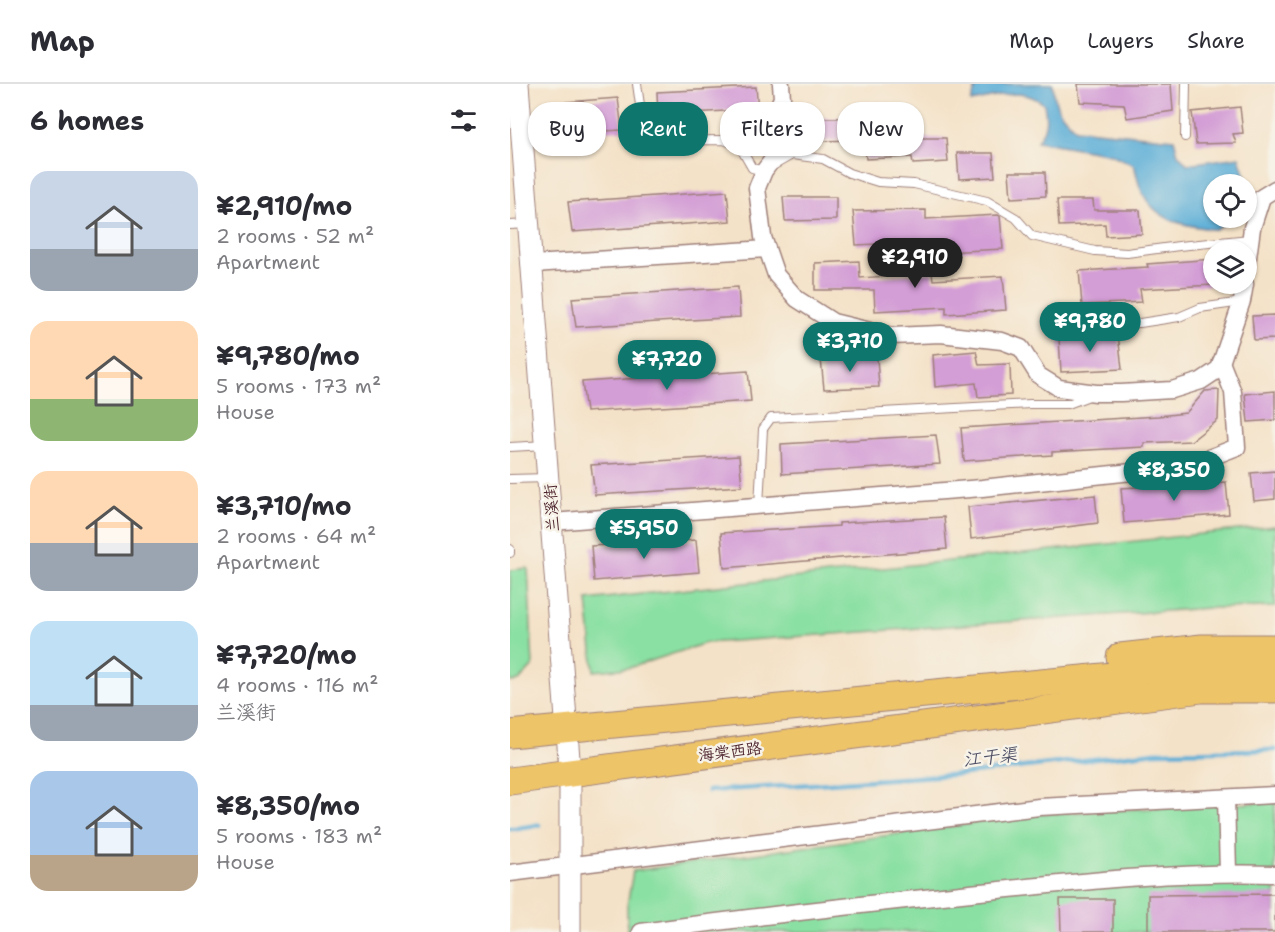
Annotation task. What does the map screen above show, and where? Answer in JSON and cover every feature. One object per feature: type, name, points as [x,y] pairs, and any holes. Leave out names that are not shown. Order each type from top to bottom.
[{"type":"main road","points":[[814,705],[963,674],[1202,648],[1275,648]]},
{"type":"main road","points":[[510,734],[1206,667],[1275,668]]},
{"type":"main road","name":"海棠西路","points":[[510,781],[1201,689],[1275,689]]},
{"type":"main road","points":[[951,723],[980,736],[1204,704],[1275,705]]},
{"type":"street","name":"兰溪街","points":[[518,84],[519,225],[532,264],[570,772],[570,932]]},
{"type":"street","points":[[781,84],[782,98],[768,129],[773,141],[775,156],[764,171],[757,188],[763,237],[776,275],[797,299],[833,322],[891,336],[941,334],[1002,341],[1021,348],[1038,375],[1059,388],[1096,393],[1172,390],[1201,381],[1218,369],[1243,294]]},
{"type":"street","points":[[1250,239],[1262,197],[1275,189]]},
{"type":"street","points":[[532,264],[767,249]]},
{"type":"street","points":[[552,522],[982,488],[1188,466],[1237,447],[1233,392],[1221,362]]},
{"type":"street","points":[[510,873],[1039,807],[1275,795]]},
{"type":"street","points":[[1226,798],[1228,872]]},
{"type":"street","points":[[641,932],[759,915],[1147,875],[1228,872],[1275,874]]},
{"type":"lane","points":[[637,84],[642,119],[653,141],[724,140],[740,147],[752,168],[764,171],[792,155],[822,159],[849,173],[878,182],[914,184],[987,201],[1016,218],[1032,236],[1095,250],[1126,253],[1250,239]]},
{"type":"lane","points":[[1185,137],[1186,84]]},
{"type":"lane","points":[[1056,323],[1140,323],[1179,316],[1200,308],[1242,302]]},
{"type":"lane","points":[[759,506],[763,429],[771,418],[1068,404],[1096,393]]},
{"type":"lane","points":[[510,447],[546,445]]},
{"type":"lane","points":[[510,479],[548,478]]},
{"type":"green space","points":[[1275,526],[1275,607],[1209,608],[706,643],[629,668],[594,671],[587,600]]},
{"type":"green space","points":[[528,568],[533,666],[519,681],[510,682],[510,570]]},
{"type":"green space","points":[[1275,802],[1275,932],[627,932],[627,906],[633,871],[1040,814]]},
{"type":"water","points":[[977,84],[1053,84],[1058,109],[1076,129],[1174,139],[1178,154],[1187,164],[1239,157],[1245,174],[1203,174],[1203,228],[1184,224],[1165,217],[1149,203],[1141,189],[1134,165],[1111,154],[1037,141],[1043,132],[1046,114],[1044,104],[1035,98],[1009,94],[971,102]]},
{"type":"building","points":[[1078,84],[1171,84],[1173,111],[1127,118],[1124,104],[1080,102]]},
{"type":"building","points":[[756,87],[757,102],[720,102],[720,111],[708,112],[708,102],[657,102],[657,92]]},
{"type":"building","points":[[618,98],[618,130],[606,131],[606,102],[566,102]]},
{"type":"building","points":[[1240,107],[1243,133],[1233,134],[1236,143],[1196,144],[1192,112]]},
{"type":"building","points":[[825,118],[837,118],[837,140],[825,141]]},
{"type":"building","points":[[924,138],[946,138],[948,162],[913,164],[912,157],[866,159],[866,156],[924,156]]},
{"type":"building","points":[[957,153],[993,153],[995,177],[959,179]]},
{"type":"building","points":[[1009,172],[1045,172],[1046,196],[1011,198]]},
{"type":"building","points":[[727,191],[730,221],[572,232],[568,202]]},
{"type":"building","points":[[783,197],[836,197],[836,220],[785,221]]},
{"type":"building","points":[[1057,200],[1093,200],[1094,210],[1140,210],[1142,234],[1106,236],[1105,224],[1059,226]]},
{"type":"building","points":[[926,210],[926,219],[1000,216],[1003,249],[943,252],[942,241],[856,245],[853,211]]},
{"type":"building","points":[[1203,260],[1203,286],[1140,289],[1142,302],[1082,305],[1079,271],[1148,267],[1147,264]]},
{"type":"building","points":[[859,261],[860,278],[932,273],[933,280],[1003,276],[1006,310],[946,314],[946,307],[875,311],[874,290],[815,290],[815,263]]},
{"type":"building","points":[[738,287],[740,317],[576,327],[572,298]]},
{"type":"building","points":[[1275,315],[1275,339],[1254,340],[1252,316]]},
{"type":"building","points":[[1118,334],[1122,369],[1061,372],[1059,338]]},
{"type":"building","points":[[976,351],[979,365],[1010,364],[1011,395],[978,397],[976,383],[935,387],[933,355]]},
{"type":"building","points":[[877,358],[879,387],[824,389],[821,359]]},
{"type":"building","points":[[748,371],[751,401],[586,412],[582,382]]},
{"type":"building","points":[[1219,390],[1218,420],[1191,441],[1144,443],[1144,447],[1052,452],[1052,455],[964,461],[961,428],[1186,413],[1205,391]]},
{"type":"building","points":[[1275,391],[1275,420],[1248,422],[1245,394]]},
{"type":"building","points":[[936,435],[940,464],[782,474],[781,444]]},
{"type":"building","points":[[739,456],[742,486],[595,495],[591,465]]},
{"type":"building","points":[[1275,471],[1275,499],[1254,501],[1251,473]]},
{"type":"building","points":[[1226,482],[1229,514],[1124,523],[1121,488]]},
{"type":"building","points":[[1095,495],[1098,523],[971,539],[968,507]]},
{"type":"building","points":[[944,517],[947,549],[724,568],[721,533]]},
{"type":"building","points":[[696,540],[699,572],[594,581],[591,546]]},
{"type":"building","points":[[1275,894],[1275,932],[1148,932],[1148,895]]},
{"type":"building","points":[[1060,899],[1113,899],[1113,932],[1061,932]]},
{"type":"waterway","name":"江干渠","points":[[708,791],[965,774],[1155,752],[1275,750]]},
{"type":"waterway","name":"江干渠","points":[[510,829],[539,825]]}]
